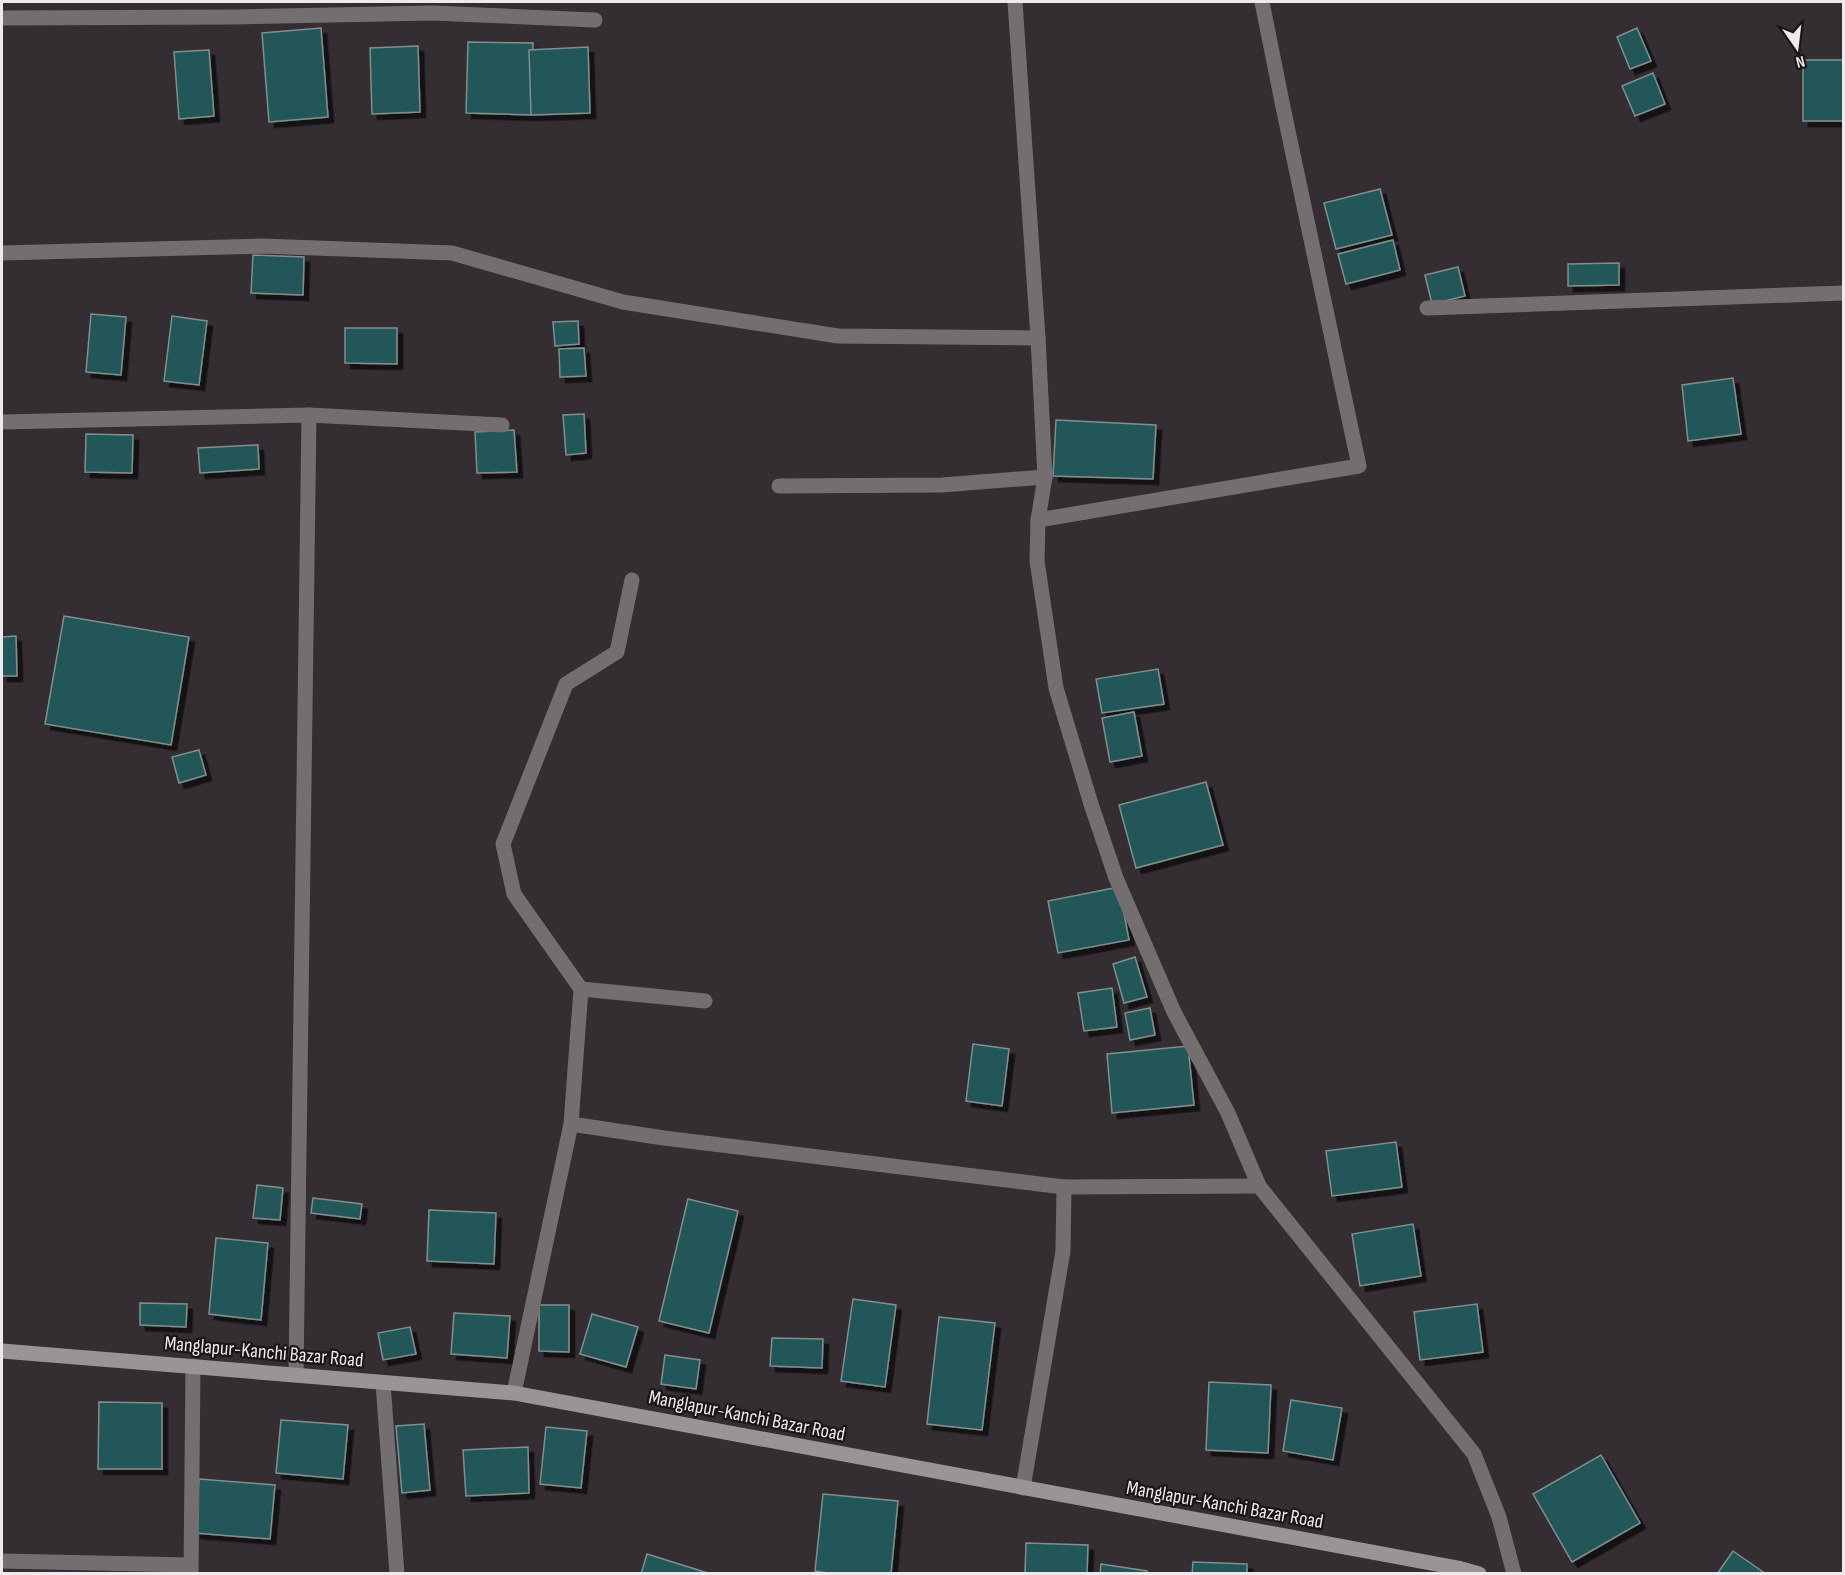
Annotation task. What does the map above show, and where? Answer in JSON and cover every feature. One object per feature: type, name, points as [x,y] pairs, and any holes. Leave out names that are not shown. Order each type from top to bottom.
[{"type":"street","points":[[1015,2],[1045,477],[1038,520],[1037,561],[1056,688],[1091,804],[1116,878],[1170,1001],[1228,1113],[1259,1186],[1474,1454],[1499,1517],[1514,1574]]},
{"type":"street","points":[[1038,520],[1359,466],[1262,2]]},
{"type":"street","points":[[2,18],[433,13],[595,20]]},
{"type":"street","points":[[2,253],[262,246],[452,253],[622,302],[838,336],[1038,338]]},
{"type":"street","points":[[1427,308],[1844,293]]},
{"type":"street","points":[[2,422],[309,415],[502,425]]},
{"type":"street","points":[[296,1374],[309,415]]},
{"type":"street","points":[[779,486],[942,485],[1045,477]]},
{"type":"street","points":[[514,1393],[571,1124],[581,989],[514,894],[503,844],[566,684],[617,652],[632,579]]},
{"type":"street","points":[[581,989],[705,1001]]},
{"type":"street","points":[[571,1124],[1064,1187],[1259,1186]]},
{"type":"street","points":[[1023,1488],[1063,1251],[1064,1187]]},
{"type":"street","name":"Manglapur-Kanchi Bazar Road","points":[[2,1351],[514,1393],[1458,1568],[1479,1574]]},
{"type":"street","points":[[2,1561],[190,1569],[194,1366]]},
{"type":"street","points":[[382,1383],[397,1574]]},
{"type":"building","points":[[321,28],[328,117],[269,122],[262,33]]},
{"type":"building","points":[[1637,28],[1651,61],[1630,69],[1617,37]]},
{"type":"building","points":[[468,42],[533,43],[531,115],[466,113]]},
{"type":"building","points":[[418,46],[420,112],[372,114],[370,48]]},
{"type":"building","points":[[588,47],[590,113],[531,115],[529,50]]},
{"type":"building","points":[[209,50],[214,116],[179,119],[174,52]]},
{"type":"building","points":[[1803,60],[1844,60],[1844,121],[1803,121]]},
{"type":"building","points":[[1653,73],[1665,104],[1635,116],[1622,86]]},
{"type":"building","points":[[1380,189],[1392,235],[1336,249],[1324,203]]},
{"type":"building","points":[[1393,240],[1400,270],[1346,284],[1338,254]]},
{"type":"building","points":[[253,255],[304,257],[303,295],[251,293]]},
{"type":"building","points":[[1619,263],[1619,285],[1568,286],[1568,264]]},
{"type":"building","points":[[1458,267],[1465,296],[1432,304],[1425,275]]},
{"type":"building","points":[[91,314],[126,317],[121,375],[86,372]]},
{"type":"building","points":[[172,316],[207,321],[199,385],[164,381]]},
{"type":"building","points":[[578,321],[579,344],[555,346],[553,322]]},
{"type":"building","points":[[345,328],[397,328],[397,364],[345,363]]},
{"type":"building","points":[[584,348],[586,376],[560,377],[559,349]]},
{"type":"building","points":[[1733,378],[1741,434],[1688,441],[1682,385]]},
{"type":"building","points":[[584,414],[586,453],[566,455],[563,415]]},
{"type":"building","points":[[1056,420],[1156,425],[1153,479],[1053,476]]},
{"type":"building","points":[[514,430],[517,472],[477,473],[475,432]]},
{"type":"building","points":[[86,434],[133,435],[132,473],[85,472]]},
{"type":"building","points":[[258,445],[259,469],[200,473],[198,448]]},
{"type":"building","points":[[64,616],[189,637],[171,745],[45,724]]},
{"type":"building","points":[[16,636],[17,676],[2,676],[2,637]]},
{"type":"building","points":[[1158,669],[1164,704],[1102,713],[1096,679]]},
{"type":"building","points":[[1134,712],[1142,756],[1110,762],[1102,718]]},
{"type":"building","points":[[199,750],[206,775],[179,783],[172,757]]},
{"type":"building","points":[[1206,782],[1223,845],[1136,868],[1119,805]]},
{"type":"building","points":[[1119,887],[1129,940],[1058,953],[1048,901]]},
{"type":"building","points":[[1135,957],[1147,997],[1124,1003],[1113,964]]},
{"type":"building","points":[[1112,988],[1117,1027],[1084,1031],[1078,993]]},
{"type":"building","points":[[1150,1008],[1155,1035],[1130,1040],[1125,1013]]},
{"type":"building","points":[[973,1044],[1009,1049],[1002,1106],[966,1101]]},
{"type":"building","points":[[1188,1046],[1194,1105],[1112,1113],[1107,1054]]},
{"type":"building","points":[[1396,1142],[1402,1187],[1332,1196],[1326,1151]]},
{"type":"building","points":[[257,1185],[283,1188],[280,1220],[253,1218]]},
{"type":"building","points":[[313,1198],[362,1204],[360,1219],[311,1213]]},
{"type":"building","points":[[688,1199],[738,1211],[709,1333],[659,1321]]},
{"type":"building","points":[[429,1210],[496,1213],[494,1264],[427,1261]]},
{"type":"building","points":[[1413,1224],[1421,1276],[1360,1286],[1352,1234]]},
{"type":"building","points":[[216,1238],[268,1243],[261,1320],[209,1314]]},
{"type":"building","points":[[853,1299],[896,1305],[885,1387],[841,1381]]},
{"type":"building","points":[[140,1303],[187,1304],[186,1327],[140,1325]]},
{"type":"building","points":[[1477,1304],[1483,1352],[1420,1360],[1414,1312]]},
{"type":"building","points":[[539,1305],[569,1305],[569,1352],[539,1351]]},
{"type":"building","points":[[454,1313],[510,1316],[507,1358],[451,1354]]},
{"type":"building","points":[[592,1314],[638,1327],[626,1367],[580,1354]]},
{"type":"building","points":[[939,1317],[995,1323],[982,1430],[927,1424]]},
{"type":"building","points":[[410,1327],[416,1354],[383,1360],[378,1333]]},
{"type":"building","points":[[772,1338],[823,1339],[822,1368],[770,1366]]},
{"type":"building","points":[[665,1355],[700,1360],[696,1389],[661,1384]]},
{"type":"building","points":[[1209,1382],[1271,1385],[1268,1453],[1206,1450]]},
{"type":"building","points":[[1291,1400],[1342,1408],[1333,1460],[1283,1451]]},
{"type":"building","points":[[99,1402],[162,1403],[162,1469],[98,1469]]},
{"type":"building","points":[[281,1420],[348,1425],[343,1479],[276,1473]]},
{"type":"building","points":[[424,1424],[430,1490],[402,1493],[396,1426]]},
{"type":"building","points":[[546,1427],[587,1431],[581,1488],[540,1484]]},
{"type":"building","points":[[528,1447],[529,1493],[466,1496],[463,1450]]},
{"type":"building","points":[[1601,1455],[1640,1523],[1572,1562],[1533,1494]]},
{"type":"building","points":[[199,1479],[275,1485],[270,1539],[195,1533]]},
{"type":"building","points":[[823,1494],[898,1501],[891,1574],[835,1574],[815,1571]]},
{"type":"building","points":[[1026,1543],[1088,1545],[1087,1574],[1025,1574]]},
{"type":"building","points":[[1733,1551],[1766,1574],[1717,1574]]},
{"type":"building","points":[[647,1554],[711,1574],[641,1574]]},
{"type":"building","points":[[1193,1562],[1247,1564],[1247,1574],[1192,1574]]},
{"type":"building","points":[[1101,1564],[1147,1571],[1147,1574],[1100,1574]]}]
